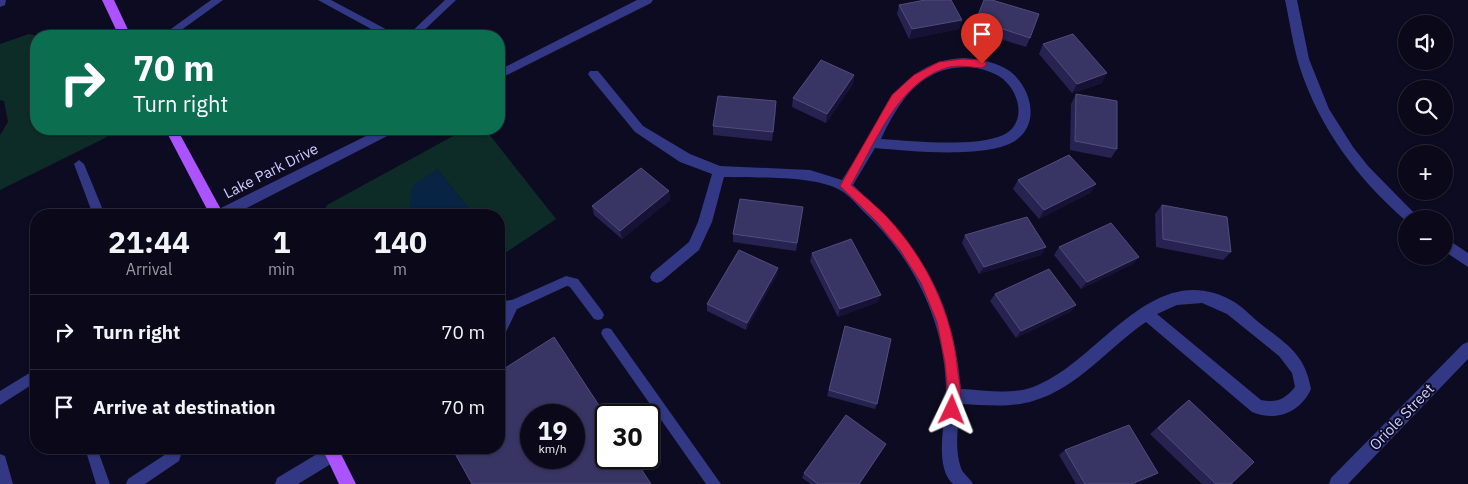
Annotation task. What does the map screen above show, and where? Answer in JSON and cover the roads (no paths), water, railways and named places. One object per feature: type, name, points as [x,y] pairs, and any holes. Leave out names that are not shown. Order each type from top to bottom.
[{"type":"main road","points":[[108,0],[122,30]]},
{"type":"main road","points":[[174,135],[215,209]]},
{"type":"main road","points":[[337,454],[348,484]]},
{"type":"street","points":[[505,72],[647,0]]},
{"type":"street","points":[[1290,0],[1306,67],[1329,122],[1350,152],[1404,210]]},
{"type":"street","points":[[845,186],[896,97],[918,78],[942,65],[962,62],[982,64],[1000,70],[1014,82],[1024,97],[1026,110],[1023,126],[1010,138],[988,145],[912,147],[871,143]]},
{"type":"street","points":[[594,74],[639,129],[685,158],[719,171],[810,175],[845,186],[893,232],[925,280],[943,322],[951,363],[954,396],[949,438],[954,474],[965,484]]},
{"type":"street","name":"Lake Park Drive","points":[[230,209],[379,135]]},
{"type":"street","points":[[657,277],[694,246],[705,222],[719,171]]},
{"type":"street","points":[[1453,250],[1468,261]]},
{"type":"street","points":[[954,396],[1009,398],[1034,394],[1061,382],[1146,313],[1165,301],[1188,295],[1208,298],[1228,306],[1288,355],[1299,371],[1303,389],[1289,406],[1274,410],[1257,407],[1146,313]]},
{"type":"street","name":"Oriole Street","points":[[1337,484],[1468,349]]},
{"type":"street","points":[[283,484],[328,454]]},
{"type":"lane","points":[[176,30],[218,0]]},
{"type":"lane","points":[[323,0],[380,30]]},
{"type":"lane","points":[[418,30],[451,0]]},
{"type":"lane","points":[[79,164],[97,209]]},
{"type":"lane","points":[[505,306],[513,305],[566,281],[574,283],[598,315]]},
{"type":"lane","points":[[505,322],[513,305]]},
{"type":"lane","points":[[607,333],[714,484]]},
{"type":"lane","points":[[0,399],[30,379]]},
{"type":"lane","points":[[93,454],[103,484]]},
{"type":"lane","points":[[133,484],[175,454]]},
{"type":"lane","points":[[0,461],[6,484]]},
{"type":"water","points":[[437,169],[469,209],[409,209],[412,186]]}]
